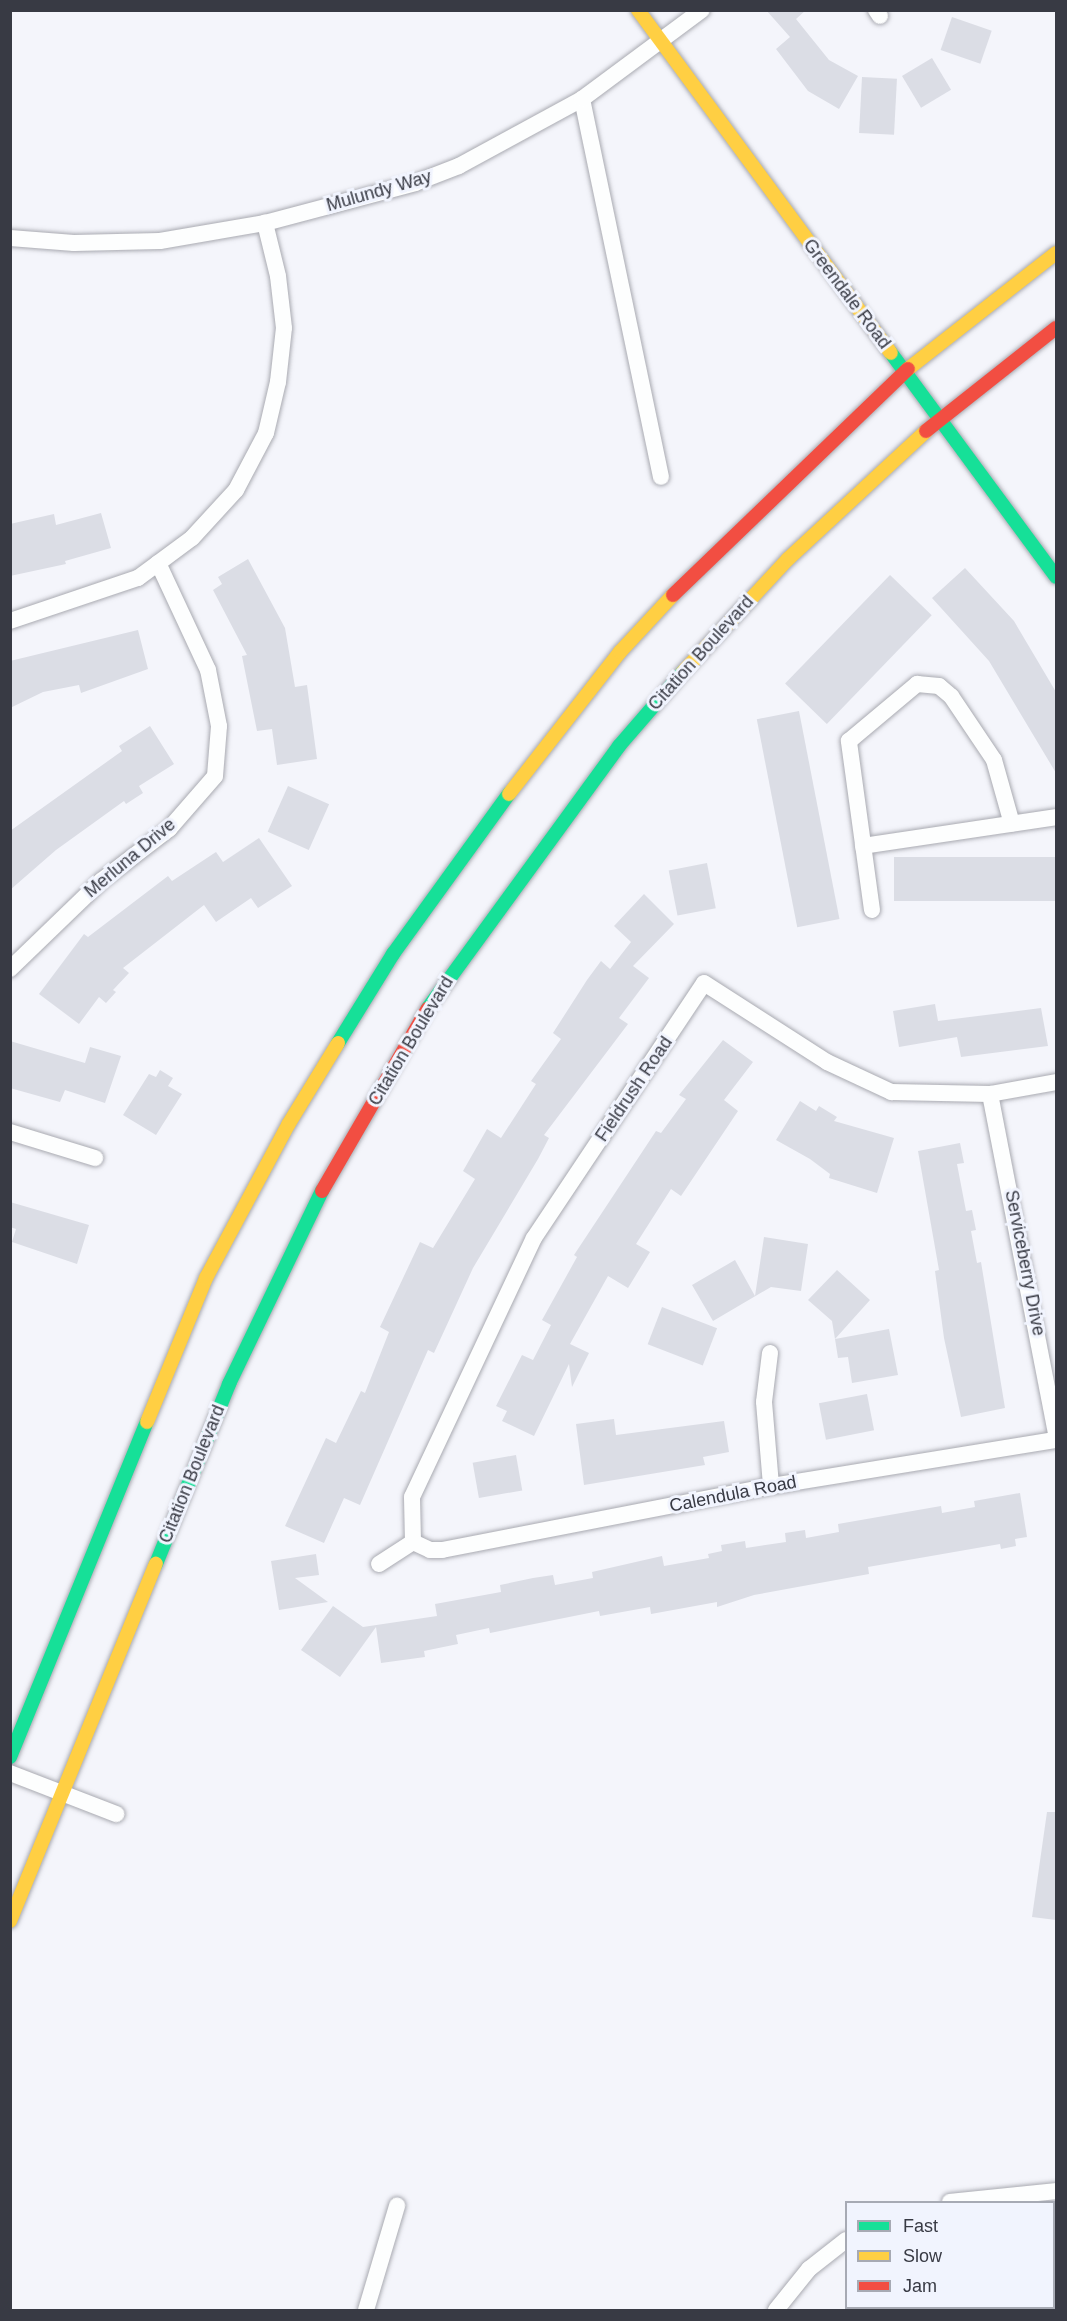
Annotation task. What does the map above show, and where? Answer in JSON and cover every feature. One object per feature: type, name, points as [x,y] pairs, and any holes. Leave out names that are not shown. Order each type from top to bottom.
[{"type":"main road","name":"Greendale Road","points":[[638,10],[1056,577]]},
{"type":"main road","points":[[10,1757],[206,1278],[288,1125],[393,954],[540,750],[620,652],[713,553],[905,372],[1056,253]]},
{"type":"main road","name":"Citation Boulevard","points":[[10,1922],[229,1384],[308,1215],[432,1001],[619,746],[712,639],[788,559],[940,418],[1056,328]]},
{"type":"street","name":"Mulundy Way","points":[[10,238],[74,243],[160,241],[265,223],[415,183],[459,166],[582,99],[661,44],[702,10]]},
{"type":"street","points":[[582,99],[661,477]]},
{"type":"street","points":[[10,621],[138,578],[192,538],[236,490],[266,433],[278,382],[284,328],[278,276],[265,223]]},
{"type":"street","name":"Merluna Drive","points":[[10,969],[101,881],[169,829],[214,776],[219,726],[208,670],[158,563]]},
{"type":"street","points":[[872,910],[849,741],[917,684],[939,686],[951,696],[994,760],[1012,824]]},
{"type":"street","points":[[863,846],[1056,817]]},
{"type":"street","name":"Fieldrush Road","points":[[413,1542],[412,1497],[534,1238],[704,983],[827,1062],[891,1092],[990,1094],[1056,1082]]},
{"type":"street","name":"Serviceberry Drive","points":[[990,1094],[1056,1432]]},
{"type":"street","points":[[10,1132],[95,1158]]},
{"type":"street","points":[[770,1353],[764,1402],[771,1486]]},
{"type":"street","name":"Calendula Road","points":[[413,1542],[430,1550],[442,1550],[771,1486],[1056,1440]]},
{"type":"street","points":[[379,1563],[413,1542]]},
{"type":"street","points":[[10,1773],[116,1814]]},
{"type":"street","points":[[960,2201],[1056,2191]]},
{"type":"street","points":[[366,2310],[397,2206]]},
{"type":"street","points":[[776,2310],[809,2269],[845,2241]]},
{"type":"building","points":[[766,10],[806,10],[796,19],[829,60],[858,76],[839,109],[808,91],[776,49],[790,37]]},
{"type":"building","points":[[952,17],[992,31],[980,64],[941,50]]},
{"type":"building","points":[[932,58],[951,90],[921,108],[902,76]]},
{"type":"building","points":[[862,77],[897,79],[894,135],[859,133]]},
{"type":"building","points":[[101,513],[111,548],[65,561],[66,564],[10,576],[10,524],[54,514],[56,525]]},
{"type":"building","points":[[248,559],[285,628],[295,687],[307,685],[317,759],[277,765],[272,729],[257,731],[242,656],[247,655],[213,590],[222,584],[218,577]]},
{"type":"building","points":[[965,568],[1014,621],[1056,692],[1056,773],[989,661],[932,598]]},
{"type":"building","points":[[890,575],[932,615],[827,724],[785,684]]},
{"type":"building","points":[[138,630],[148,669],[81,693],[79,685],[43,692],[10,708],[10,661]]},
{"type":"building","points":[[799,711],[839,919],[797,927],[757,719]]},
{"type":"building","points":[[150,726],[174,764],[139,786],[143,793],[126,804],[124,801],[56,850],[10,890],[10,831],[122,751],[119,746]]},
{"type":"building","points":[[288,786],[329,804],[309,850],[268,832]]},
{"type":"building","points":[[259,838],[292,886],[258,908],[251,898],[216,922],[204,905],[123,968],[129,973],[113,990],[116,992],[106,1003],[99,997],[79,1024],[39,994],[84,934],[88,937],[168,876],[172,881],[216,852],[223,862]]},
{"type":"building","points":[[894,857],[1056,857],[1056,901],[894,901]]},
{"type":"building","points":[[707,863],[716,908],[677,916],[669,870]]},
{"type":"building","points":[[644,894],[674,924],[633,966],[649,978],[619,1018],[628,1024],[544,1135],[549,1138],[473,1268],[434,1353],[428,1350],[360,1505],[344,1498],[324,1543],[285,1526],[326,1438],[336,1443],[361,1391],[365,1393],[389,1332],[380,1327],[420,1242],[433,1248],[475,1179],[463,1171],[487,1129],[501,1138],[536,1084],[531,1081],[561,1039],[553,1033],[587,980],[601,961],[610,969],[631,942],[614,926]]},
{"type":"building","points":[[935,1004],[938,1021],[1041,1008],[1048,1046],[961,1057],[957,1037],[899,1047],[893,1011]]},
{"type":"building","points":[[723,1040],[753,1062],[724,1100],[738,1111],[681,1196],[671,1189],[636,1244],[650,1252],[628,1288],[608,1276],[570,1344],[589,1353],[572,1387],[569,1364],[534,1436],[502,1421],[507,1411],[496,1406],[522,1355],[533,1360],[551,1325],[542,1320],[577,1257],[574,1255],[656,1131],[661,1133],[686,1099],[679,1095]]},
{"type":"building","points":[[10,1041],[85,1063],[90,1047],[121,1056],[105,1103],[65,1090],[60,1102],[10,1088]]},
{"type":"building","points":[[160,1070],[173,1078],[168,1086],[182,1094],[156,1135],[123,1115],[149,1074],[156,1077]]},
{"type":"building","points":[[800,1101],[816,1111],[819,1106],[837,1117],[834,1121],[894,1138],[877,1193],[829,1178],[830,1174],[810,1159],[776,1140]]},
{"type":"building","points":[[960,1143],[964,1163],[957,1164],[966,1211],[972,1210],[976,1230],[971,1231],[977,1263],[981,1262],[1005,1408],[961,1417],[944,1338],[935,1271],[939,1270],[918,1151]]},
{"type":"building","points":[[10,1202],[89,1225],[77,1264],[12,1242],[16,1229],[10,1227]]},
{"type":"building","points":[[764,1237],[808,1244],[801,1291],[771,1287],[713,1321],[692,1285],[735,1260],[755,1296]]},
{"type":"building","points":[[837,1270],[870,1300],[835,1339],[832,1321],[808,1300]]},
{"type":"building","points":[[662,1307],[717,1328],[703,1365],[648,1344]]},
{"type":"building","points":[[889,1329],[898,1375],[852,1383],[848,1357],[838,1358],[835,1339]]},
{"type":"building","points":[[867,1394],[874,1430],[826,1440],[819,1403]]},
{"type":"building","points":[[614,1419],[616,1435],[724,1421],[729,1452],[703,1457],[705,1465],[584,1485],[576,1424]]},
{"type":"building","points":[[516,1455],[522,1490],[479,1498],[473,1463]]},
{"type":"building","points":[[1020,1493],[1027,1537],[1015,1539],[1016,1546],[1001,1549],[1000,1544],[868,1567],[869,1574],[754,1595],[717,1607],[717,1602],[651,1614],[650,1607],[600,1616],[599,1611],[490,1633],[489,1628],[456,1635],[458,1644],[424,1651],[425,1657],[381,1663],[376,1627],[340,1677],[301,1650],[333,1606],[363,1627],[437,1616],[435,1604],[501,1592],[500,1585],[533,1578],[553,1575],[555,1585],[593,1578],[592,1572],[662,1556],[664,1566],[709,1558],[708,1554],[722,1551],[721,1545],[745,1541],[746,1548],[786,1542],[785,1533],[805,1530],[806,1538],[839,1532],[838,1524],[941,1506],[942,1513],[975,1507],[974,1501]]},
{"type":"building","points":[[316,1554],[319,1575],[295,1578],[328,1602],[279,1610],[271,1561]]},
{"type":"building","points":[[1047,1812],[1056,1812],[1056,1920],[1032,1917]]},
{"type":"traffic: fast","points":[[891,353],[1056,577]]},
{"type":"traffic: fast","points":[[428,1008],[619,746],[683,672]]},
{"type":"traffic: fast","points":[[338,1043],[393,954],[509,794]]},
{"type":"traffic: fast","points":[[156,1564],[229,1384],[322,1191]]},
{"type":"traffic: fast","points":[[10,1757],[147,1422]]},
{"type":"traffic: slow","points":[[638,10],[891,353]]},
{"type":"traffic: slow","points":[[908,369],[1056,253]]},
{"type":"traffic: slow","points":[[683,672],[788,559],[926,431]]},
{"type":"traffic: slow","points":[[509,794],[620,652],[673,595]]},
{"type":"traffic: slow","points":[[147,1422],[206,1278],[288,1125],[338,1043]]},
{"type":"traffic: slow","points":[[10,1921],[156,1564]]},
{"type":"traffic: jam","points":[[926,431],[1056,328]]},
{"type":"traffic: jam","points":[[673,595],[908,369]]},
{"type":"traffic: jam","points":[[322,1191],[428,1008]]}]
